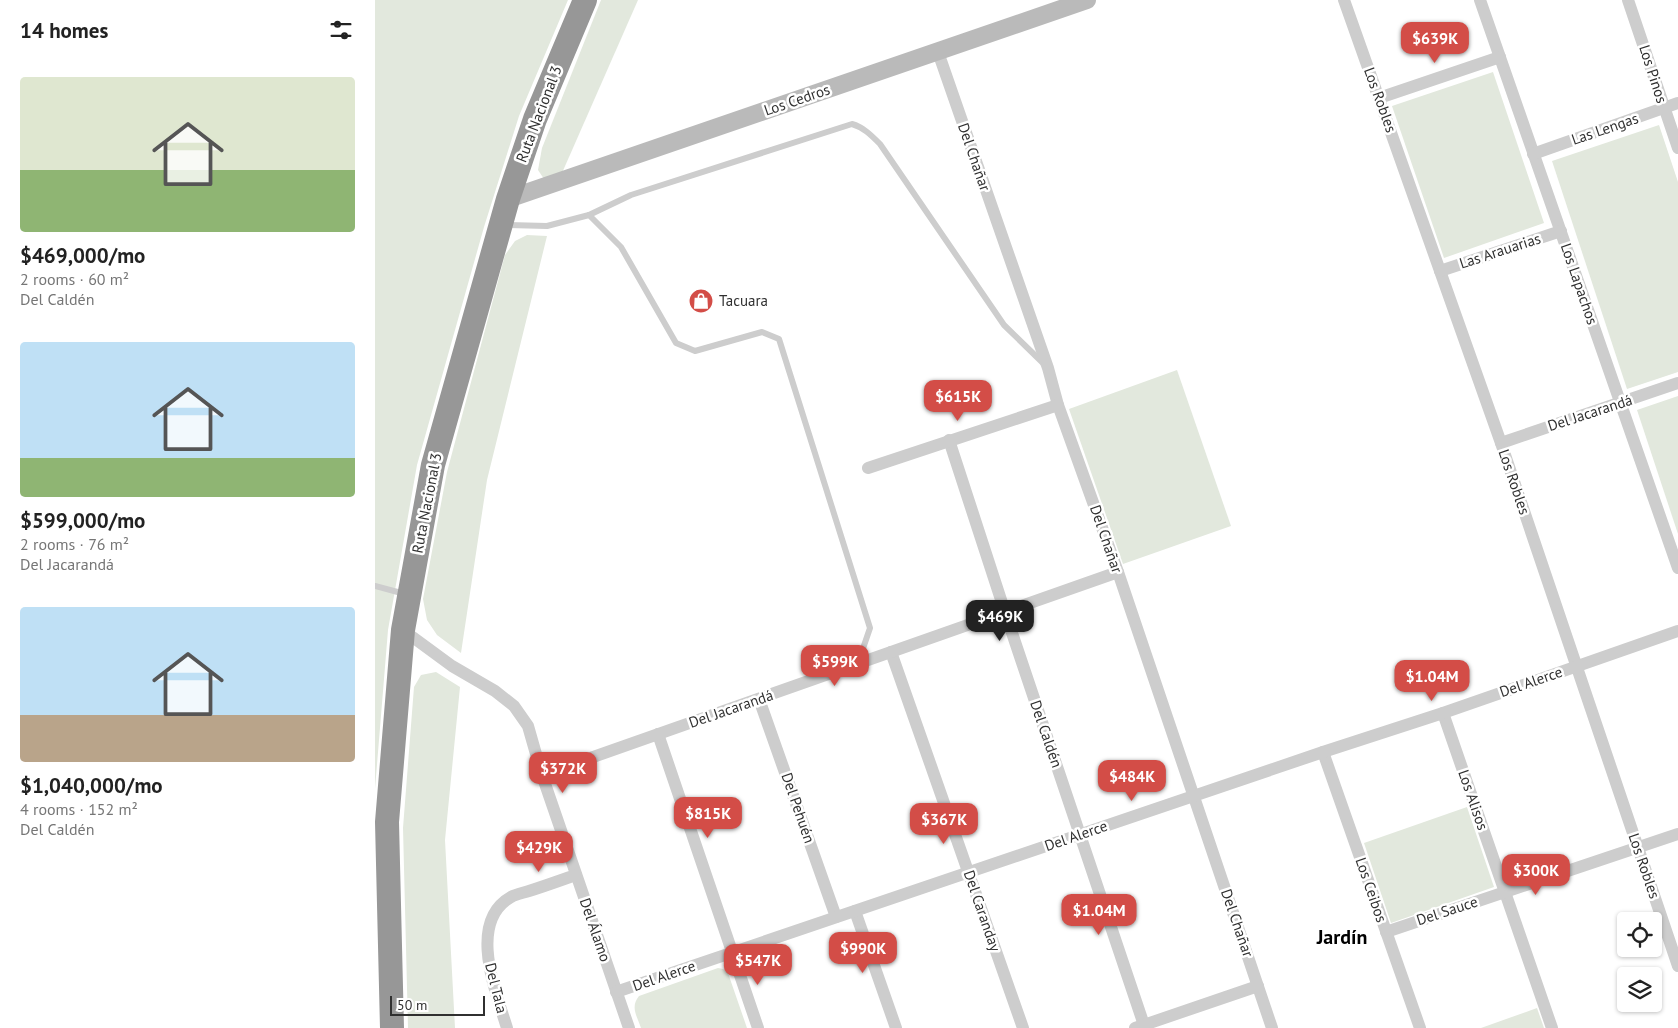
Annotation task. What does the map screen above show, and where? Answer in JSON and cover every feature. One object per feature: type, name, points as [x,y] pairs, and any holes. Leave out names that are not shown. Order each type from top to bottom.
[{"type":"highway","name":"Ruta Nacional 3","points":[[392,1028],[387,822],[403,630],[433,464],[508,199],[535,119],[585,0]]},
{"type":"street","name":"Los Cedros","points":[[508,199],[1087,0]]},
{"type":"street","name":"Los Robles","points":[[1344,0],[1501,442],[1678,966]]},
{"type":"street","name":"Los Lapachos","points":[[1480,0],[1678,568]]},
{"type":"street","name":"Los Pinos","points":[[1628,0],[1678,148]]},
{"type":"street","name":"Del Chañar","points":[[938,52],[1048,368],[1058,404],[1272,1028]]},
{"type":"street","points":[[1379,98],[1500,57]]},
{"type":"street","name":"Las Lengas","points":[[1533,154],[1678,103]]},
{"type":"street","name":"Las Arauarias","points":[[1440,271],[1561,231]]},
{"type":"street","name":"Del Jacarandá","points":[[1501,442],[1678,384]]},
{"type":"street","points":[[868,468],[1058,404]]},
{"type":"street","name":"Del Caldén","points":[[949,440],[1141,1027]]},
{"type":"street","name":"Del Jacarandá","points":[[542,775],[1117,572]]},
{"type":"street","name":"Del Álamo","points":[[403,630],[452,666],[495,691],[513,706],[528,726],[542,775],[629,1028]]},
{"type":"street","name":"Del Alerce","points":[[616,992],[1079,834],[1443,713],[1678,631]]},
{"type":"street","name":"Del Caranday","points":[[891,652],[1023,1028]]},
{"type":"street","name":"Del Pehuén","points":[[759,699],[836,917]]},
{"type":"street","name":"Los Alisos","points":[[1443,713],[1552,1028]]},
{"type":"street","points":[[658,734],[758,1028]]},
{"type":"street","name":"Los Ceibos","points":[[1323,752],[1420,1028]]},
{"type":"street","name":"Del Sauce","points":[[1386,932],[1678,834]]},
{"type":"street","name":"Del Tala","points":[[507,1028],[490,974],[487,946],[490,926],[496,909],[511,897],[576,875]]},
{"type":"street","points":[[855,910],[896,1028]]},
{"type":"street","points":[[1141,1027],[1258,986]]},
{"type":"lane","points":[[500,225],[547,226],[589,215],[631,195],[852,124],[870,134],[879,144],[1004,325],[1048,368]]},
{"type":"lane","points":[[589,215],[621,247],[675,343],[695,352],[762,332],[779,339],[870,628],[858,664]]},
{"type":"lane","points":[[375,586],[409,596]]},
{"type":"shaded area","points":[[375,0],[568,0],[519,116],[484,227],[417,465],[388,630],[375,789]]},
{"type":"shaded area","points":[[601,0],[638,0],[562,173],[544,179],[538,170],[542,148]]},
{"type":"shaded area","points":[[1493,72],[1544,223],[1444,258],[1392,106]]},
{"type":"shaded area","points":[[1659,125],[1678,182],[1678,372],[1627,389],[1552,161]]},
{"type":"shaded area","points":[[527,235],[547,236],[487,480],[461,653],[437,635],[427,620],[423,599],[447,472],[505,255],[515,241]]},
{"type":"shaded area","points":[[1177,370],[1231,526],[1123,564],[1069,409]]},
{"type":"shaded area","points":[[1678,396],[1678,534],[1637,410]]},
{"type":"shaded area","points":[[436,672],[460,687],[445,840],[455,1028],[408,1028],[403,828],[414,687],[421,675]]},
{"type":"shaded area","points":[[1467,807],[1494,887],[1391,923],[1364,843]]},
{"type":"shaded area","points":[[718,968],[728,973],[747,1028],[641,1028],[635,1008],[636,1000],[639,996]]},
{"type":"shaded area","points":[[1537,1008],[1544,1028],[1481,1028]]},
{"type":"place","name":"Tacuara","points":[[701,301]]},
{"type":"district","name":"Jardín","points":[[1342,937]]}]
